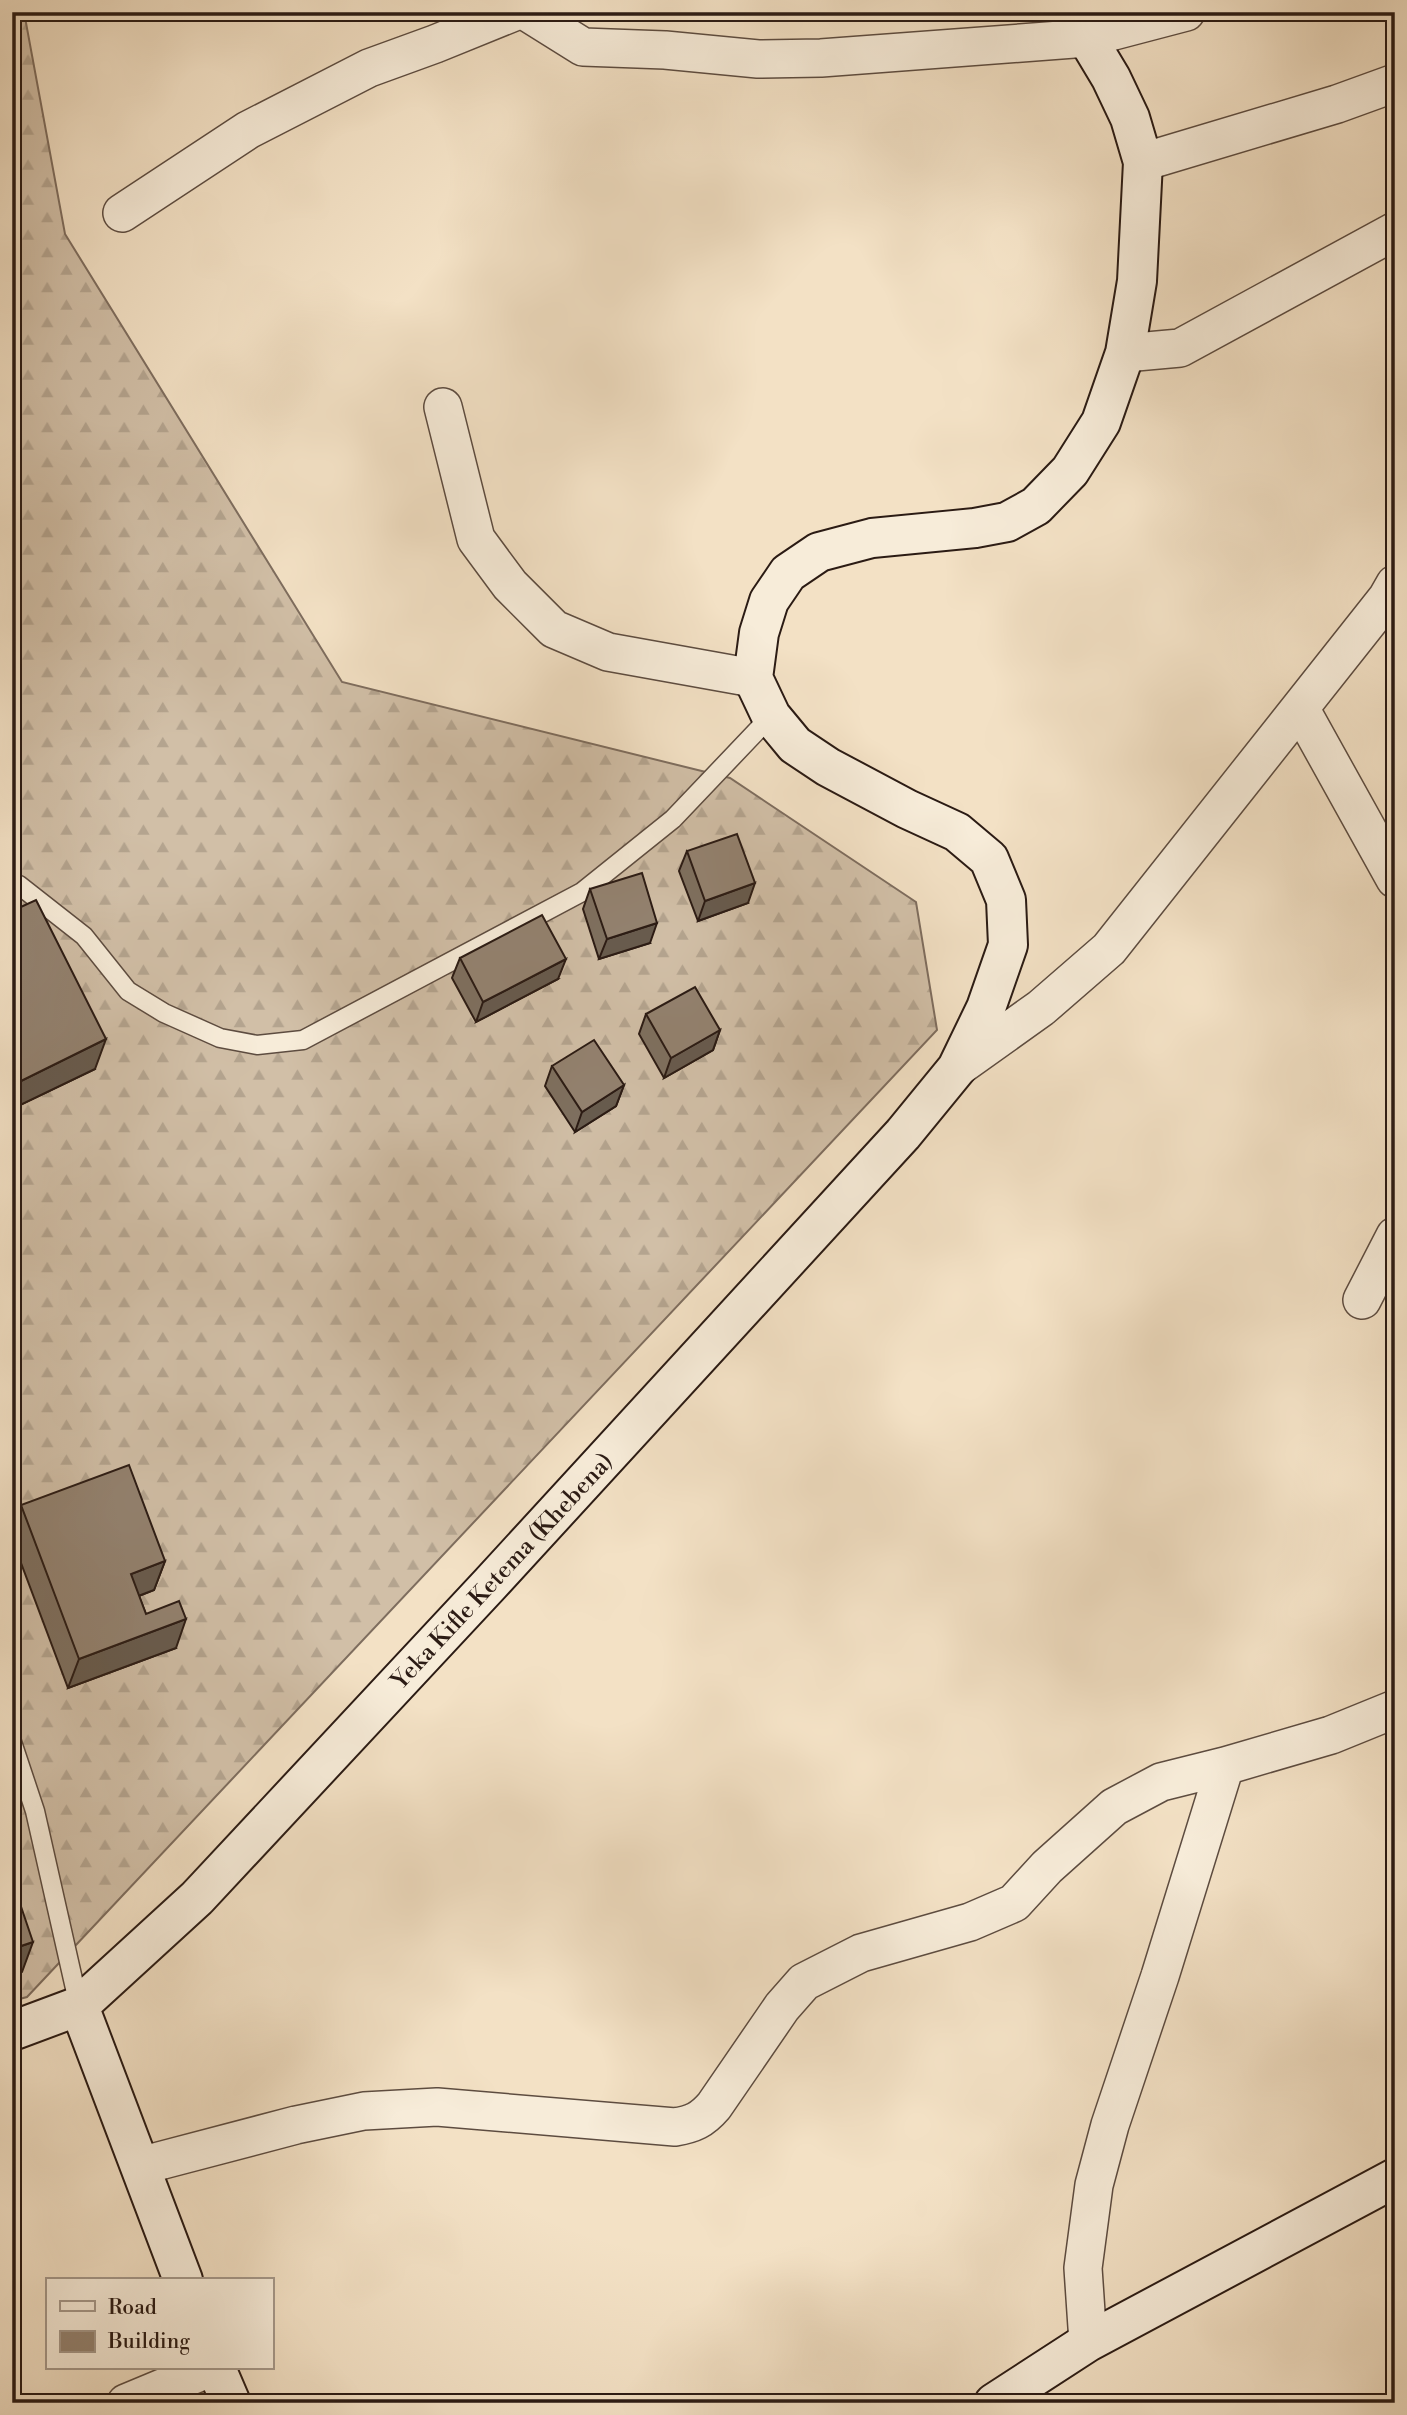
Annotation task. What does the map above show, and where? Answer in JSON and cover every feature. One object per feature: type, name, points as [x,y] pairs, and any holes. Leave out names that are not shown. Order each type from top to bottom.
[{"type":"main road","points":[[753,678],[760,633],[769,601],[788,573],[819,552],[872,538],[975,528],[1007,522],[1036,506],[1070,471],[1101,422],[1125,353],[1137,281],[1143,162],[1125,108],[1083,25]]},
{"type":"main road","name":"Yeka Kifle Ketema (Khebena)","points":[[12,2031],[79,2006],[197,1898],[884,1154],[957,1068],[986,1008],[1008,945],[1006,900],[989,859],[957,832],[828,767],[795,745],[771,716],[753,678]]},
{"type":"main road","points":[[79,2006],[182,2278]]},
{"type":"main road","points":[[994,2403],[1088,2342],[1395,2178]]},
{"type":"main road","points":[[217,2370],[231,2403]]},
{"type":"street","points":[[122,213],[248,130],[369,68],[514,12]]},
{"type":"street","points":[[527,12],[583,47],[665,50],[758,58],[821,58],[1186,12]]},
{"type":"street","points":[[1143,162],[1337,104],[1395,83]]},
{"type":"street","points":[[1125,353],[1180,348],[1395,231]]},
{"type":"street","points":[[443,407],[476,539],[510,585],[554,629],[608,652],[753,678]]},
{"type":"street","points":[[957,1068],[1041,1008],[1109,949],[1387,598],[1395,584]]},
{"type":"street","points":[[1300,708],[1395,879]]},
{"type":"street","points":[[1362,1300],[1395,1236]]},
{"type":"street","points":[[140,2166],[296,2124],[364,2111],[437,2107],[676,2127],[692,2125],[704,2119],[782,2007],[804,1982],[861,1953],[970,1922],[1014,1903],[1046,1867],[1114,1807],[1161,1782],[1331,1735],[1395,1709]]},
{"type":"street","points":[[1088,2342],[1083,2268],[1094,2185],[1110,2125],[1160,1976],[1225,1766]]},
{"type":"street","points":[[126,2403],[205,2370]]},
{"type":"lane","points":[[12,883],[19,885],[84,936],[128,991],[164,1013],[220,1038],[257,1045],[303,1040],[582,892],[673,819],[771,716]]},
{"type":"lane","points":[[12,1742],[34,1811],[79,2006]]},
{"type":"green space","points":[[12,12],[24,12],[65,234],[342,682],[730,778],[916,902],[937,1030],[27,1997],[12,2001]]},
{"type":"building","points":[[737,834],[755,883],[705,901],[687,851]]},
{"type":"building","points":[[642,873],[657,923],[607,939],[590,889]]},
{"type":"building","points":[[36,900],[106,1039],[19,1082],[12,1067],[12,911]]},
{"type":"building","points":[[542,915],[566,959],[483,1002],[460,958]]},
{"type":"building","points":[[695,987],[720,1030],[671,1058],[646,1014]]},
{"type":"building","points":[[594,1040],[624,1085],[582,1112],[552,1066]]},
{"type":"building","points":[[129,1465],[165,1561],[131,1574],[146,1614],[179,1601],[186,1619],[79,1659],[21,1505]]},
{"type":"building","points":[[12,1880],[33,1942],[12,1949]]}]
